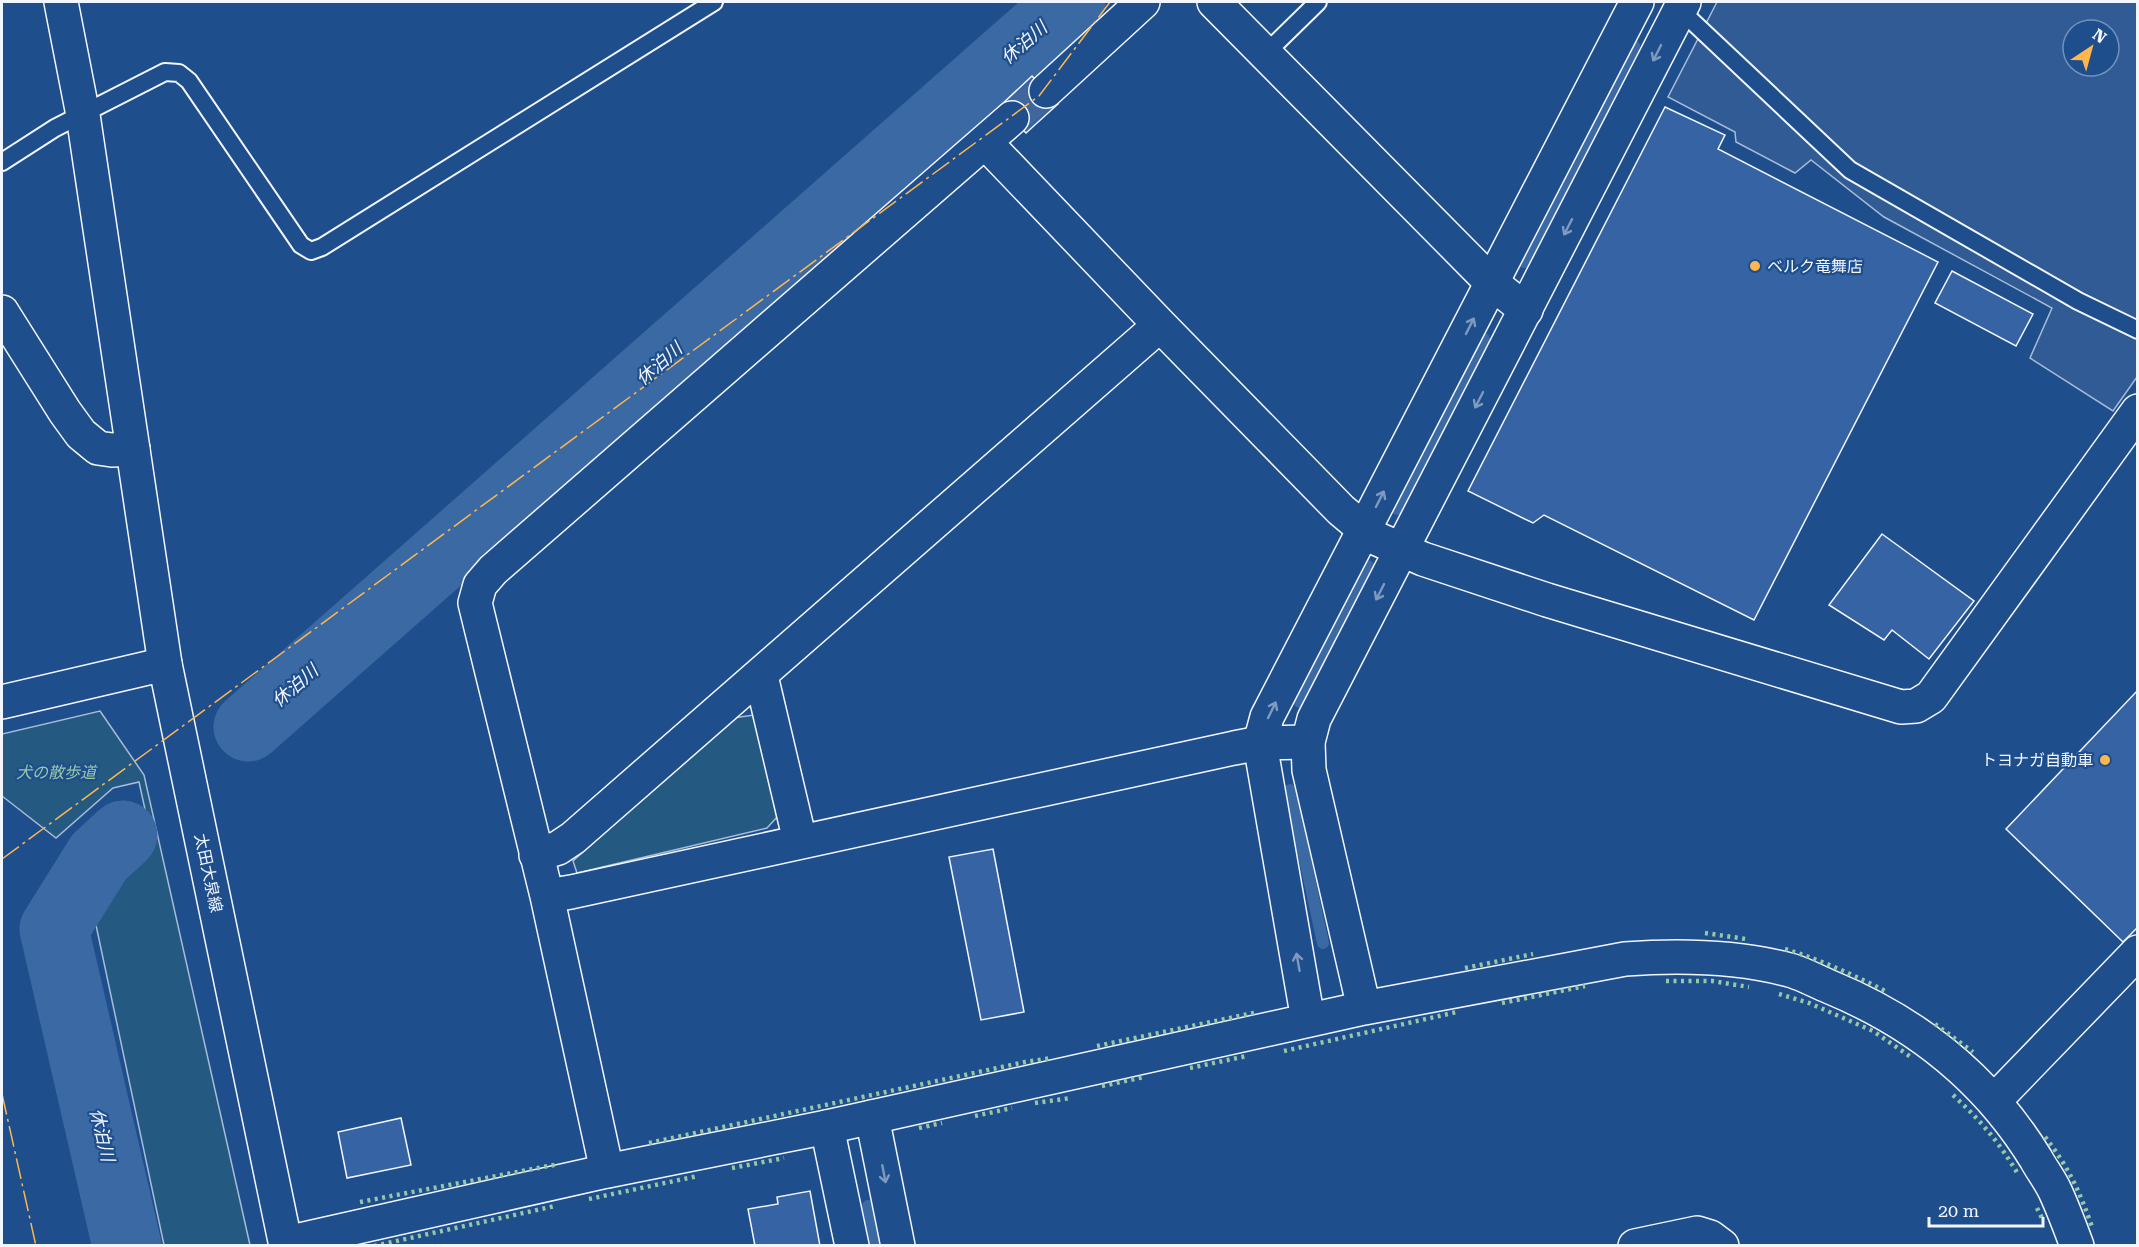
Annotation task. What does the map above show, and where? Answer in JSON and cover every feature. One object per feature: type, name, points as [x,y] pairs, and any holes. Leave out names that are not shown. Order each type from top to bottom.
[{"type":"street","name":"太田大泉線","points":[[61,2],[82,115],[165,664],[286,1244]]},
{"type":"street","points":[[1046,91],[1143,2]]},
{"type":"street","points":[[1214,2],[1492,283],[1526,310]]},
{"type":"street","points":[[1308,1020],[1260,743],[1268,717],[1637,2]]},
{"type":"street","points":[[1364,1008],[1309,770],[1308,742],[1314,719],[1526,310],[1678,4]]},
{"type":"street","points":[[608,1171],[547,896],[475,603],[480,585],[493,570],[1012,118]]},
{"type":"street","points":[[985,142],[1160,325],[1341,510],[1364,530],[1423,559],[1558,603],[1901,706],[1916,706],[1931,697],[2138,411]]},
{"type":"street","points":[[2,312],[81,434],[98,448],[112,450],[133,448]]},
{"type":"street","points":[[536,855],[558,848],[573,838],[1160,325]]},
{"type":"street","points":[[2,702],[165,664]]},
{"type":"street","points":[[760,676],[800,841]]},
{"type":"street","points":[[547,896],[1260,743],[1308,742]]},
{"type":"street","points":[[1995,1101],[2138,952]]},
{"type":"street","points":[[286,1244],[608,1171],[827,1127],[1364,1008],[1625,959],[1654,957],[1729,959],[1793,971],[1861,999],[1920,1035],[1967,1073],[1995,1101],[2029,1148],[2055,1190],[2077,1245]]},
{"type":"street","points":[[872,1117],[898,1245]]},
{"type":"street","points":[[827,1127],[852,1245]]},
{"type":"street","points":[[1635,1245],[1696,1233],[1710,1237],[1722,1245]]},
{"type":"lane","points":[[2,162],[55,128],[120,93],[165,72],[179,73],[189,81],[301,245],[311,251],[322,247],[714,2]]},
{"type":"lane","points":[[1266,53],[1318,2]]},
{"type":"lane","points":[[1678,4],[1850,170],[2078,301],[2138,330]]},
{"type":"green space","name":"犬の散歩道","points":[[100,711],[144,775],[250,1245],[164,1245],[93,911],[111,879],[150,832],[139,782],[113,788],[56,838],[2,796],[2,734]]},
{"type":"green space","points":[[754,715],[777,817],[767,828],[577,873],[573,861],[733,718]]},
{"type":"shaded area","points":[[1717,2],[2137,2],[2137,377],[2113,411],[2030,358],[2052,308],[1884,217],[1811,160],[1795,173],[1736,142],[1735,132],[1668,97]]},
{"type":"building","points":[[1032,76],[1058,104],[1026,133],[1000,106]]},
{"type":"building","points":[[1665,107],[1725,135],[1718,149],[1938,262],[1754,620],[1544,515],[1533,523],[1468,491]]},
{"type":"building","points":[[1952,271],[2033,314],[2016,346],[1935,303]]},
{"type":"building","points":[[1882,534],[1974,601],[1929,659],[1892,630],[1884,640],[1829,605]]},
{"type":"building","name":"トヨナガ自動車","points":[[2137,691],[2138,927],[2123,942],[2006,829]]},
{"type":"building","points":[[993,849],[1024,1012],[981,1020],[949,857]]},
{"type":"building","points":[[401,1118],[411,1165],[347,1178],[338,1132]]},
{"type":"building","points":[[810,1191],[820,1246],[755,1246],[748,1209],[778,1204],[777,1197]]},
{"type":"waterway","name":"休泊川","points":[[248,727],[1071,2]]},
{"type":"waterway","points":[[1524,262],[1634,46]]},
{"type":"waterway","points":[[1397,509],[1484,339]]},
{"type":"waterway","points":[[1300,702],[1368,566]]},
{"type":"waterway","points":[[1290,790],[1323,943]]},
{"type":"waterway","name":"休泊川","points":[[123,835],[99,857],[54,929],[127,1246]]},
{"type":"waterway","points":[[868,1206],[876,1246]]},
{"type":"tunnel","points":[[1012,118],[1046,91]]},
{"type":"hedge","points":[[1705,933],[1746,939]]},
{"type":"hedge","points":[[1785,949],[1837,968],[1887,992]]},
{"type":"hedge","points":[[1465,968],[1533,954]]},
{"type":"hedge","points":[[1666,981],[1712,981],[1749,987]]},
{"type":"hedge","points":[[1502,1003],[1585,986]]},
{"type":"hedge","points":[[1779,994],[1809,1003],[1873,1031],[1911,1057]]},
{"type":"hedge","points":[[1097,1046],[1258,1012]]},
{"type":"hedge","points":[[1284,1051],[1457,1012]]},
{"type":"hedge","points":[[1935,1024],[1973,1052]]},
{"type":"hedge","points":[[1190,1068],[1247,1056]]},
{"type":"hedge","points":[[649,1143],[1052,1058]]},
{"type":"hedge","points":[[1102,1086],[1144,1077]]},
{"type":"hedge","points":[[1953,1095],[1989,1133],[2019,1176]]},
{"type":"hedge","points":[[1035,1103],[1071,1098]]},
{"type":"hedge","points":[[975,1116],[1012,1108]]},
{"type":"hedge","points":[[919,1128],[942,1123]]},
{"type":"hedge","points":[[2045,1137],[2073,1180],[2092,1227]]},
{"type":"hedge","points":[[732,1168],[784,1158]]},
{"type":"hedge","points":[[360,1202],[559,1164]]},
{"type":"hedge","points":[[589,1199],[698,1176]]},
{"type":"hedge","points":[[374,1246],[555,1206]]},
{"type":"hedge","points":[[2037,1208],[2043,1220]]},
{"type":"power","points":[[2,859],[1039,96],[1110,2]]},
{"type":"power","points":[[2,1094],[36,1246]]},
{"type":"place","name":"ベルク竜舞店","points":[[1755,266]]},
{"type":"place","name":"トヨナガ自動車","points":[[2105,760]]}]
